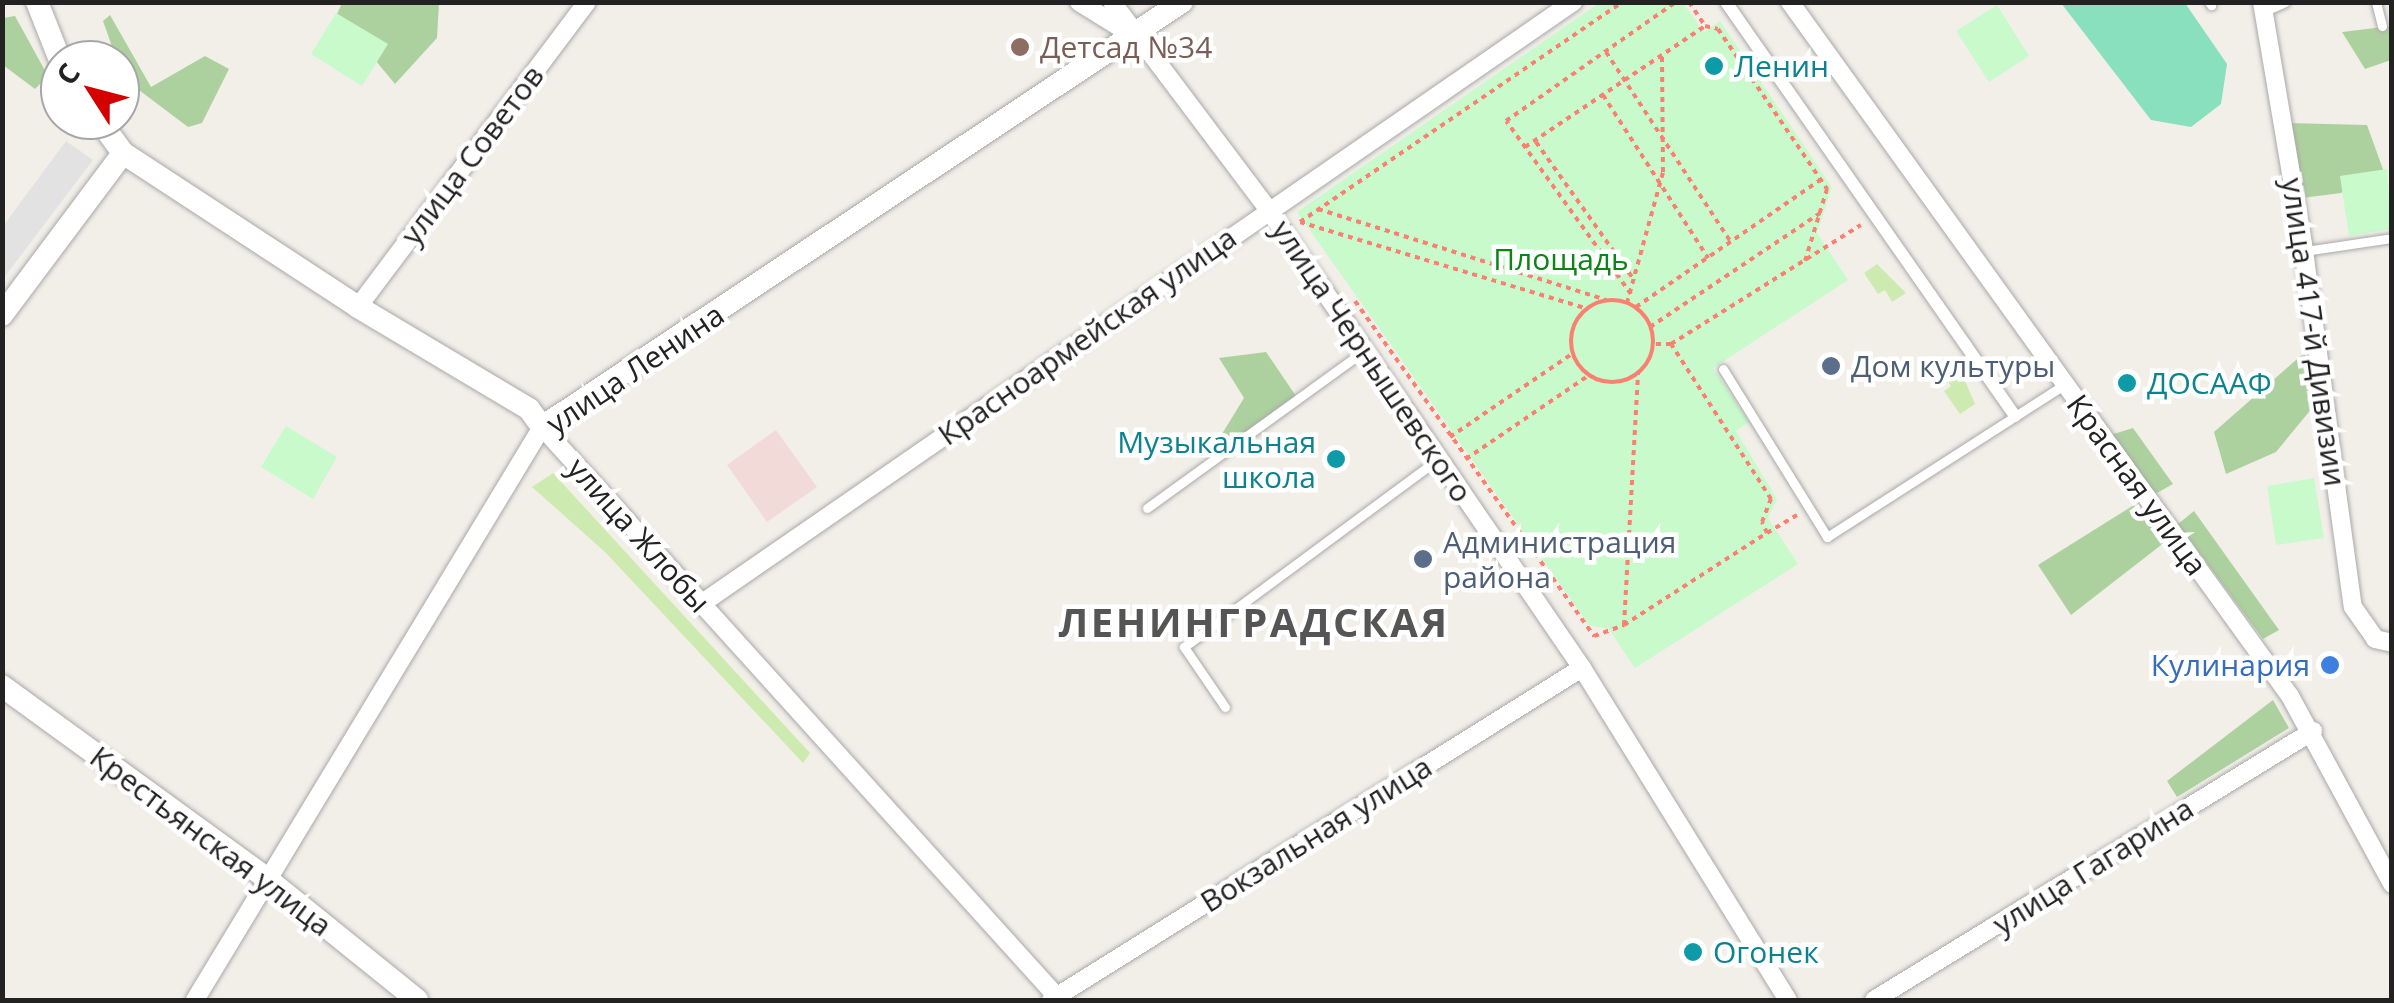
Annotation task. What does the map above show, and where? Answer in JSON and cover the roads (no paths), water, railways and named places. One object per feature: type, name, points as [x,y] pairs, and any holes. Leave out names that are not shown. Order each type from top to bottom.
[{"type":"street","points":[[37,2],[52,40]]},
{"type":"street","name":"улица Советов","points":[[358,308],[587,2]]},
{"type":"street","name":"улица Чернышевского","points":[[1079,2],[1134,36]]},
{"type":"street","name":"улица Чернышевского","points":[[1112,2],[1134,36],[1292,227],[1365,350],[1582,668],[1788,1000]]},
{"type":"street","name":"улица Ленина","points":[[194,1000],[542,427],[1182,2]]},
{"type":"street","name":"Красноармейская улица","points":[[701,604],[1573,2]]},
{"type":"street","points":[[1726,2],[2015,416]]},
{"type":"street","name":"Красная улица","points":[[1790,2],[2313,731],[2392,884]]},
{"type":"street","name":"улица 417-й Дивизии","points":[[2263,7],[2304,251],[2353,607],[2376,640],[2392,643]]},
{"type":"street","name":"улица Жлобы","points":[[113,140],[122,153],[358,308],[529,409],[1056,999]]},
{"type":"street","points":[[2,315],[122,153]]},
{"type":"street","name":"Вокзальная улица","points":[[1056,999],[1582,668]]},
{"type":"street","name":"Крестьянская улица","points":[[2,686],[266,878],[417,1000]]},
{"type":"street","name":"улица Гагарина","points":[[1874,1000],[2313,731]]},
{"type":"lane","points":[[2263,7],[2285,2]]},
{"type":"lane","points":[[2376,2],[2382,26]]},
{"type":"lane","points":[[2304,251],[2392,238]]},
{"type":"lane","points":[[1147,508],[1365,350]]},
{"type":"lane","points":[[1724,369],[1827,537],[2064,384]]},
{"type":"lane","points":[[1225,707],[1184,647],[1439,458]]},
{"type":"place","name":"Детсад №34","points":[[1020,47]]},
{"type":"place","name":"Ленин","points":[[1714,66]]},
{"type":"place","name":"Дом культуры","points":[[1831,366]]},
{"type":"place","name":"ДОСААФ","points":[[2127,383]]},
{"type":"place","name":"Музыкальная школа","points":[[1336,459]]},
{"type":"place","name":"Администрация района","points":[[1423,559]]},
{"type":"place","name":"Кулинария","points":[[2330,665]]},
{"type":"place","name":"Огонек","points":[[1693,952]]},
{"type":"district","name":"ЛЕНИНГРАДСКАЯ","points":[[1254,622]]},
{"type":"park label","name":"Площадь","points":[[1561,259]]}]
